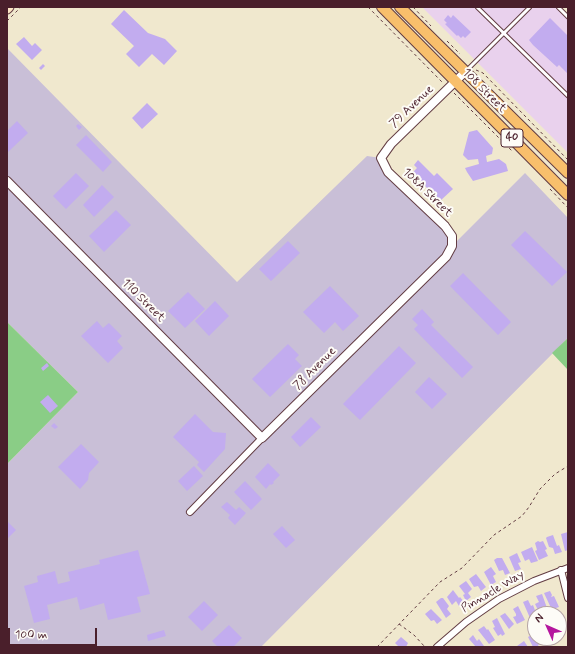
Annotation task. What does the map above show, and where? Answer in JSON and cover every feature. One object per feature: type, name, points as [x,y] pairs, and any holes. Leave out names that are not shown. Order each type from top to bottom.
[{"type":"main road","name":"108 Street","points":[[382,7],[452,85],[568,195]]},
{"type":"main road","name":"108 Street","points":[[400,7],[468,69],[568,173]]},
{"type":"street","name":"79 Avenue","points":[[383,162],[381,158],[391,144],[468,69]]},
{"type":"street","name":"108A Street","points":[[383,162],[388,172],[445,226],[452,236],[452,241]]},
{"type":"street","name":"110 Street","points":[[7,181],[262,438]]},
{"type":"street","name":"78 Avenue","points":[[190,512],[262,438],[446,257],[452,246],[452,241]]},
{"type":"street","name":"Pinnacle Way","points":[[437,647],[466,622],[499,599],[534,580],[568,568]]},
{"type":"street","points":[[561,570],[568,598]]},
{"type":"lane","points":[[477,7],[568,96]]},
{"type":"lane","points":[[468,69],[530,7]]},
{"type":"lane","points":[[558,7],[568,16]]},
{"type":"path","points":[[7,21],[21,7]]},
{"type":"path","points":[[368,7],[452,85],[514,153]]},
{"type":"path","points":[[413,7],[434,29]]},
{"type":"path","points":[[445,40],[460,54],[461,58]]},
{"type":"path","points":[[468,69],[483,73],[568,160]]},
{"type":"path","points":[[547,185],[568,208]]},
{"type":"path","points":[[377,647],[440,582],[462,568],[494,535],[522,516],[543,485],[555,474],[568,466]]},
{"type":"path","points":[[399,624],[414,635],[425,647]]},
{"type":"shaded area","points":[[422,7],[558,7],[568,17],[568,153]]},
{"type":"shaded area","points":[[7,48],[237,282],[367,156],[381,158],[388,172],[445,226],[452,246],[525,173],[568,218],[568,338],[261,647],[7,647],[7,464],[78,392],[7,322]]},
{"type":"green space","points":[[7,322],[78,392],[7,464]]},
{"type":"green space","points":[[568,338],[568,370],[552,353]]},
{"type":"building","points":[[124,10],[148,33],[165,39],[177,51],[164,65],[152,54],[139,67],[126,54],[134,46],[111,24]]},
{"type":"building","points":[[448,15],[451,18],[453,15],[471,32],[465,38],[463,36],[461,38],[458,35],[457,36],[445,24],[447,23],[444,20]]},
{"type":"building","points":[[550,18],[568,36],[568,74],[559,65],[557,67],[529,40]]},
{"type":"building","points":[[24,37],[32,46],[35,43],[42,50],[32,60],[16,44]]},
{"type":"building","points":[[43,64],[45,66],[41,70],[39,68]]},
{"type":"building","points":[[147,103],[158,114],[142,129],[132,118]]},
{"type":"building","points":[[17,121],[28,133],[8,152],[7,131]]},
{"type":"building","points":[[78,124],[82,127],[79,130],[76,126]]},
{"type":"building","points":[[477,130],[493,148],[492,154],[486,156],[487,162],[499,159],[506,164],[508,171],[473,181],[465,168],[479,164],[478,159],[468,160],[463,155],[469,132]]},
{"type":"building","points":[[86,135],[112,162],[103,172],[76,145]]},
{"type":"building","points":[[418,160],[434,176],[437,173],[453,189],[440,201],[412,173],[417,168],[414,165]]},
{"type":"building","points":[[76,173],[89,186],[66,209],[53,196]]},
{"type":"building","points":[[102,185],[114,197],[94,217],[83,205]]},
{"type":"building","points":[[116,210],[131,225],[104,252],[89,236]]},
{"type":"building","points":[[525,231],[567,272],[552,286],[511,245]]},
{"type":"building","points":[[288,241],[300,253],[271,281],[259,269]]},
{"type":"building","points":[[463,273],[511,322],[498,335],[450,286]]},
{"type":"building","points":[[330,286],[359,316],[343,331],[335,322],[324,333],[303,312]]},
{"type":"building","points":[[188,292],[205,309],[185,328],[168,311]]},
{"type":"building","points":[[215,301],[229,316],[209,336],[195,321]]},
{"type":"building","points":[[422,309],[434,322],[431,325],[473,367],[462,378],[414,329],[418,325],[412,319]]},
{"type":"building","points":[[97,321],[103,328],[109,323],[122,336],[117,341],[123,348],[108,363],[81,336]]},
{"type":"building","points":[[288,344],[299,355],[295,359],[302,366],[270,397],[252,379]]},
{"type":"building","points":[[399,346],[416,363],[360,420],[343,404]]},
{"type":"building","points":[[47,363],[49,366],[43,371],[41,368]]},
{"type":"building","points":[[429,377],[447,394],[432,409],[415,392]]},
{"type":"building","points":[[48,395],[58,406],[50,413],[40,402]]},
{"type":"building","points":[[195,414],[213,432],[226,433],[225,449],[204,472],[197,465],[199,462],[173,437]]},
{"type":"building","points":[[311,417],[321,427],[300,447],[291,437]]},
{"type":"building","points":[[54,423],[58,427],[55,429],[51,426]]},
{"type":"building","points":[[81,444],[99,462],[89,473],[88,480],[80,489],[58,467]]},
{"type":"building","points":[[268,463],[280,475],[273,482],[274,483],[271,485],[270,484],[266,489],[255,477]]},
{"type":"building","points":[[194,466],[203,476],[187,491],[178,481]]},
{"type":"building","points":[[245,481],[262,499],[251,510],[234,492]]},
{"type":"building","points":[[227,502],[236,510],[239,507],[246,513],[235,525],[228,518],[230,515],[221,507]]},
{"type":"building","points":[[7,521],[16,530],[7,539]]},
{"type":"building","points":[[282,526],[295,540],[286,548],[273,534]]},
{"type":"building","points":[[568,532],[568,550],[565,551],[561,534]]},
{"type":"building","points":[[553,535],[557,546],[559,545],[562,552],[555,554],[553,548],[549,547],[546,538]]},
{"type":"building","points":[[538,541],[543,541],[547,549],[545,550],[548,556],[539,560],[535,551],[537,550],[535,543]]},
{"type":"building","points":[[532,547],[538,561],[531,563],[529,559],[525,561],[521,552]]},
{"type":"building","points":[[138,550],[150,594],[137,597],[141,612],[108,620],[104,603],[80,610],[77,597],[47,605],[50,619],[34,623],[24,586],[38,582],[37,576],[55,571],[58,584],[70,581],[68,572],[100,564],[99,560]]},
{"type":"building","points":[[517,553],[521,562],[518,563],[521,569],[515,571],[509,557]]},
{"type":"building","points":[[497,558],[502,558],[510,573],[505,575],[503,570],[499,571],[494,560]]},
{"type":"building","points":[[491,567],[496,574],[493,576],[496,582],[491,585],[484,572]]},
{"type":"building","points":[[476,574],[486,587],[481,591],[478,586],[474,587],[469,579]]},
{"type":"building","points":[[466,581],[472,589],[468,593],[471,597],[466,601],[463,595],[465,594],[459,586]]},
{"type":"building","points":[[453,590],[464,602],[459,606],[456,601],[452,605],[447,597]]},
{"type":"building","points":[[550,591],[552,595],[551,597],[554,596],[559,606],[550,606],[544,593]]},
{"type":"building","points":[[542,594],[546,606],[536,606],[535,604],[539,602],[536,596]]},
{"type":"building","points":[[443,598],[449,606],[447,609],[451,614],[446,618],[436,602]]},
{"type":"building","points":[[528,600],[531,606],[527,606],[527,611],[523,602]]},
{"type":"building","points":[[204,601],[218,615],[202,631],[188,617]]},
{"type":"building","points":[[518,606],[525,620],[517,624],[513,617],[516,616],[516,614],[513,609]]},
{"type":"building","points":[[431,609],[442,620],[437,624],[434,620],[431,621],[425,614]]},
{"type":"building","points":[[505,613],[514,624],[509,629],[500,616]]},
{"type":"building","points":[[497,618],[505,634],[502,636],[501,634],[498,636],[493,628],[495,627],[492,621]]},
{"type":"building","points":[[229,625],[242,638],[233,647],[218,647],[212,641]]},
{"type":"building","points":[[484,626],[487,630],[488,629],[495,640],[489,644],[478,630]]},
{"type":"building","points":[[164,630],[166,636],[148,641],[147,635]]},
{"type":"building","points":[[473,635],[477,641],[479,639],[484,646],[476,647],[469,639]]},
{"type":"building","points":[[401,637],[408,643],[406,647],[399,647],[395,643]]},
{"type":"building","points":[[524,641],[528,647],[518,647],[517,646]]}]
